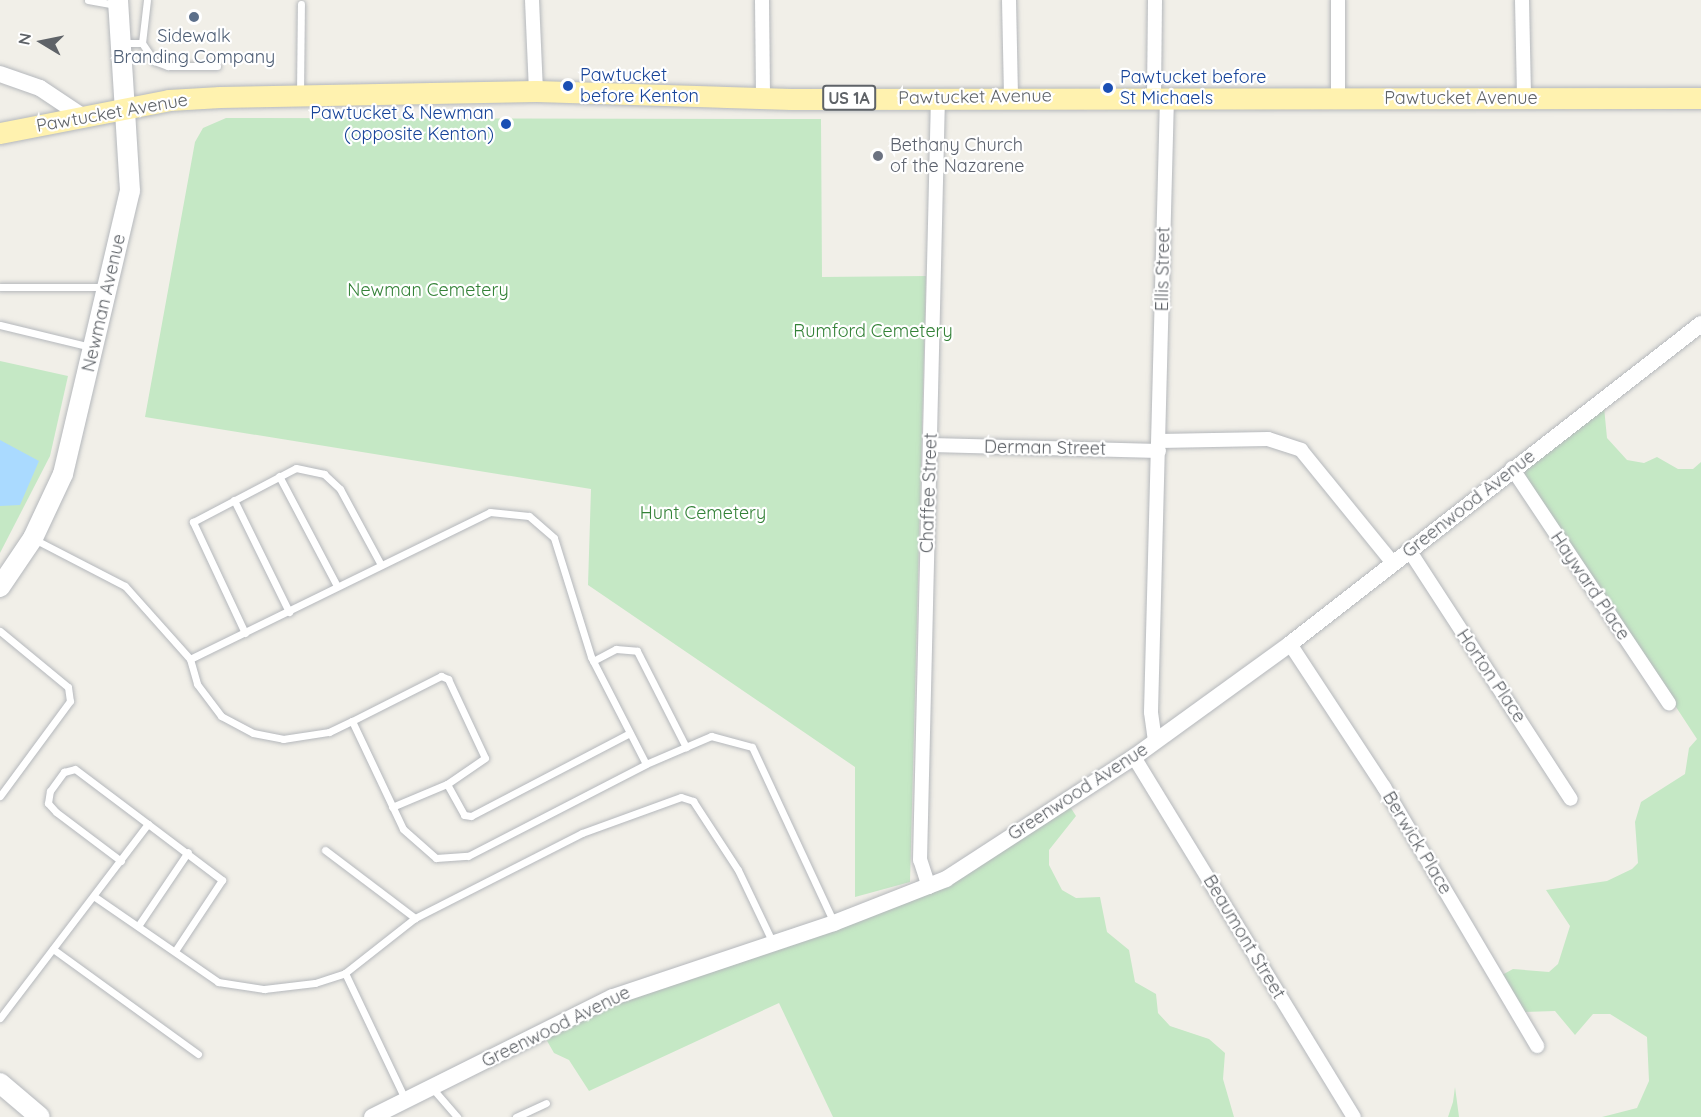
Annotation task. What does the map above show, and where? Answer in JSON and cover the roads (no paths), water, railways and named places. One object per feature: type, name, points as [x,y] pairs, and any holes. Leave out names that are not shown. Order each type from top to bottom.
[{"type":"main road","name":"Newman Avenue","points":[[0,587],[33,538],[63,474],[130,191],[123,109],[119,3]]},
{"type":"main road","name":"Pawtucket Avenue","points":[[0,133],[169,100],[536,91],[764,98],[1160,96],[1701,98]]},
{"type":"main road","points":[[0,1083],[40,1117]]},
{"type":"street","points":[[531,0],[536,91]]},
{"type":"street","points":[[762,0],[764,98]]},
{"type":"street","points":[[1009,0],[1011,96]]},
{"type":"street","name":"Ellis Street","points":[[1155,0],[1160,96],[1159,446],[1151,712],[1155,741]]},
{"type":"street","points":[[1338,0],[1338,98]]},
{"type":"street","points":[[1522,0],[1524,97]]},
{"type":"street","points":[[0,74],[40,88],[82,116]]},
{"type":"street","name":"Chaffee Street","points":[[929,887],[920,860],[938,98]]},
{"type":"street","name":"Greenwood Avenue","points":[[372,1117],[433,1089],[613,997],[834,923],[929,887],[1134,756],[1290,644],[1392,562],[1411,553],[1512,468],[1595,411],[1701,324]]},
{"type":"street","name":"Derman Street","points":[[931,445],[1159,446],[1268,439],[1293,447],[1313,462],[1392,562]]},
{"type":"street","name":"Hayward Place","points":[[1512,468],[1669,703]]},
{"type":"street","name":"Horton Place","points":[[1411,553],[1571,799]]},
{"type":"street","name":"Berwick Place","points":[[1290,644],[1384,787],[1537,1046]]},
{"type":"street","name":"Beaumont Street","points":[[1134,756],[1354,1117]]},
{"type":"lane","points":[[88,0],[119,3]]},
{"type":"lane","points":[[147,0],[142,43],[154,61],[168,66],[217,66]]},
{"type":"lane","points":[[300,96],[301,4]]},
{"type":"lane","points":[[120,44],[142,43]]},
{"type":"lane","points":[[0,287],[108,287]]},
{"type":"lane","points":[[0,325],[94,348]]},
{"type":"lane","points":[[245,633],[193,522],[279,476],[296,468],[324,474],[340,489],[380,564]]},
{"type":"lane","points":[[279,476],[337,586]]},
{"type":"lane","points":[[234,500],[289,612]]},
{"type":"lane","points":[[190,659],[490,512],[529,516],[554,538],[593,660],[646,764]]},
{"type":"lane","points":[[33,538],[125,586],[190,659],[197,684],[221,716],[253,733],[283,738],[329,732],[441,676],[448,679],[485,758],[447,784],[392,807]]},
{"type":"lane","points":[[0,631],[68,687],[70,701],[0,796]]},
{"type":"lane","points":[[593,660],[616,649],[637,651],[686,747]]},
{"type":"lane","points":[[352,721],[403,829],[436,858],[468,856],[646,764],[711,736],[752,747],[834,923]]},
{"type":"lane","points":[[447,784],[464,815],[471,816],[630,732]]},
{"type":"lane","points":[[121,861],[56,812],[48,802],[50,791],[64,772],[75,769],[188,852],[222,880],[175,951]]},
{"type":"lane","points":[[95,897],[218,982],[264,989],[345,974],[416,918],[582,833],[681,797],[693,801],[738,870],[773,943]]},
{"type":"lane","points":[[0,1018],[95,897],[148,824]]},
{"type":"lane","points":[[325,850],[416,918]]},
{"type":"lane","points":[[138,926],[188,852]]},
{"type":"lane","points":[[52,949],[198,1054]]},
{"type":"lane","points":[[345,974],[406,1101]]},
{"type":"lane","points":[[433,1089],[457,1117]]},
{"type":"lane","points":[[516,1117],[546,1103]]},
{"type":"water","points":[[0,440],[39,461],[20,505],[0,506]]},
{"type":"place","name":"Sidewalk Branding Company","points":[[194,17]]},
{"type":"place","name":"Pawtucket before Kenton","points":[[568,86]]},
{"type":"place","name":"Pawtucket before St Michaels","points":[[1108,88]]},
{"type":"place","name":"Pawtucket & Newman (opposite Kenton)","points":[[506,124]]},
{"type":"place","name":"Bethany Church of the Nazarene","points":[[878,156]]},
{"type":"park label","name":"Newman Cemetery","points":[[428,290]]},
{"type":"park label","name":"Rumford Cemetery","points":[[873,331]]},
{"type":"park label","name":"Hunt Cemetery","points":[[703,513]]}]
